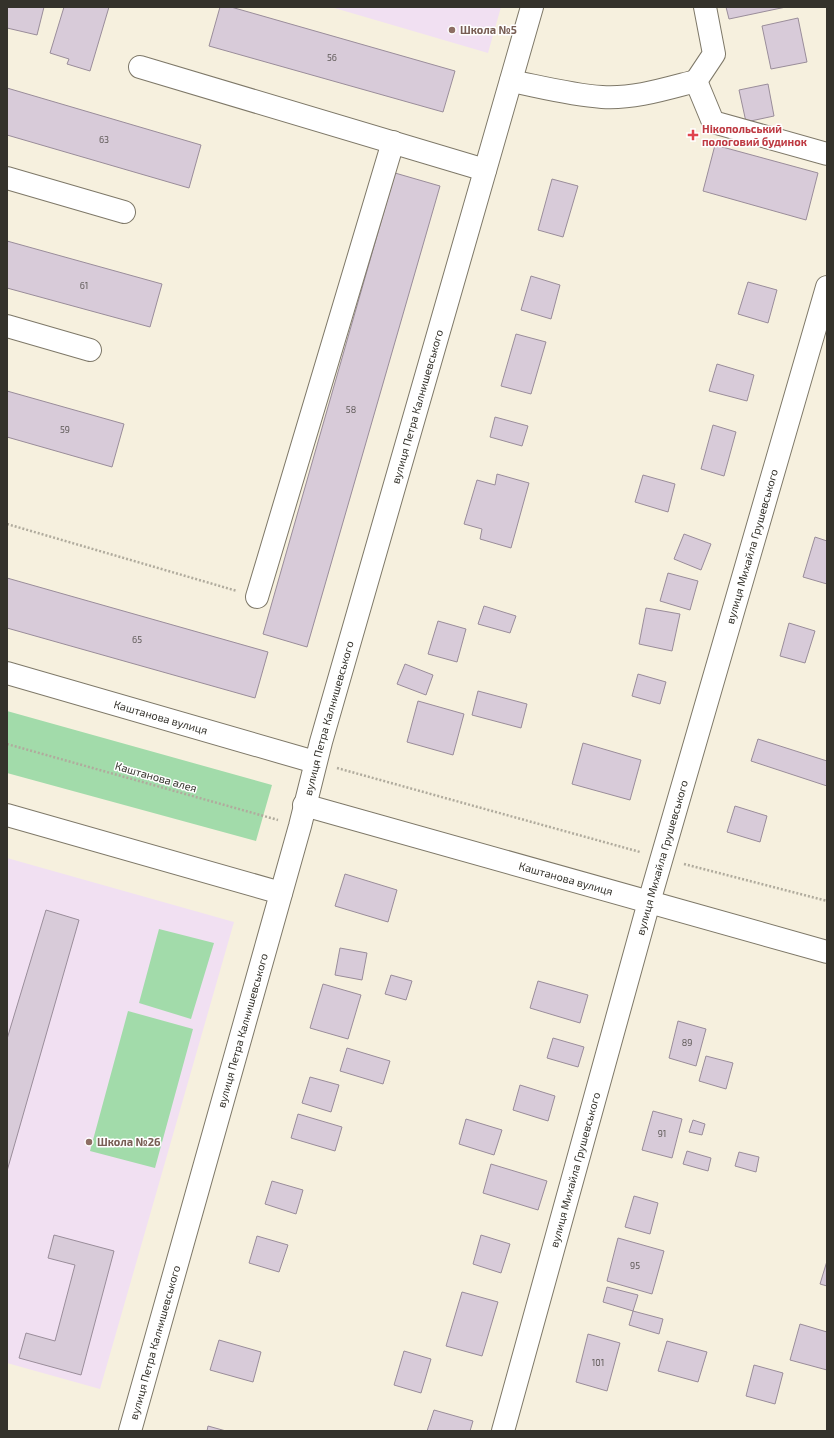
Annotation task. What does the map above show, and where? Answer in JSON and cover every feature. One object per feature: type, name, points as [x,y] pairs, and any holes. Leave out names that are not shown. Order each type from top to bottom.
[{"type":"street","name":"вулиця Петра Калнишевського","points":[[130,1431],[281,893],[315,762],[532,7]]},
{"type":"street","points":[[511,81],[570,93],[603,97],[645,94],[696,80],[714,54],[706,7]]},
{"type":"street","points":[[140,67],[485,170]]},
{"type":"street","points":[[696,80],[713,122],[827,154]]},
{"type":"street","points":[[258,597],[393,142]]},
{"type":"street","points":[[7,178],[124,212]]},
{"type":"street","name":"вулиця Михайла Грушевського","points":[[503,1431],[648,902],[827,287]]},
{"type":"street","points":[[7,326],[90,350]]},
{"type":"street","name":"Каштанова вулиця","points":[[7,673],[315,762]]},
{"type":"street","points":[[7,815],[281,893]]},
{"type":"street","name":"Каштанова вулиця","points":[[302,816],[648,902],[827,952]]},
{"type":"path","points":[[7,524],[258,597]]},
{"type":"path","name":"Каштанова алея","points":[[7,744],[302,816]]},
{"type":"path","points":[[315,762],[661,858],[827,901]]},
{"type":"shaded area","name":"Школа №5","points":[[331,7],[501,7],[488,53]]},
{"type":"shaded area","name":"Школа №26","points":[[7,858],[234,922],[100,1389],[7,1363]]},
{"type":"green space","points":[[7,711],[272,785],[256,841],[7,773]]},
{"type":"green space","points":[[159,929],[214,943],[191,1019],[139,1003]]},
{"type":"green space","points":[[128,1011],[193,1029],[155,1168],[90,1151]]},
{"type":"building","points":[[7,7],[44,7],[37,35],[7,28]]},
{"type":"building","points":[[64,7],[109,7],[90,71],[67,64],[69,59],[50,53]]},
{"type":"building","points":[[220,7],[231,7],[455,71],[443,112],[209,46]]},
{"type":"building","points":[[726,7],[786,7],[729,19]]},
{"type":"building","points":[[798,18],[807,62],[771,69],[762,26]]},
{"type":"building","points":[[768,84],[774,116],[746,122],[739,90]]},
{"type":"building","points":[[7,88],[201,145],[189,188],[7,135]]},
{"type":"building","points":[[715,145],[818,173],[806,220],[703,191]]},
{"type":"building","points":[[395,173],[440,186],[307,647],[263,634]]},
{"type":"building","points":[[552,179],[578,186],[563,237],[538,230]]},
{"type":"building","points":[[7,241],[162,284],[150,327],[7,288]]},
{"type":"building","points":[[531,276],[560,285],[551,319],[521,310]]},
{"type":"building","points":[[748,282],[777,290],[768,323],[738,314]]},
{"type":"building","points":[[516,334],[546,342],[531,394],[501,386]]},
{"type":"building","points":[[717,364],[754,375],[747,401],[709,391]]},
{"type":"building","points":[[7,391],[124,424],[112,467],[7,437]]},
{"type":"building","points":[[495,417],[528,426],[522,446],[490,437]]},
{"type":"building","points":[[713,425],[736,432],[724,476],[701,469]]},
{"type":"building","points":[[497,474],[529,483],[511,548],[480,539],[482,529],[464,524],[477,480],[495,485]]},
{"type":"building","points":[[643,475],[675,484],[668,512],[635,502]]},
{"type":"building","points":[[684,534],[711,544],[701,570],[674,559]]},
{"type":"building","points":[[815,537],[827,541],[827,584],[803,577]]},
{"type":"building","points":[[668,573],[698,581],[690,610],[660,601]]},
{"type":"building","points":[[7,578],[268,652],[255,698],[7,628]]},
{"type":"building","points":[[484,606],[516,616],[510,633],[478,624]]},
{"type":"building","points":[[646,608],[680,614],[672,651],[639,644]]},
{"type":"building","points":[[438,621],[466,629],[457,662],[428,654]]},
{"type":"building","points":[[789,623],[815,631],[805,663],[780,656]]},
{"type":"building","points":[[405,664],[433,675],[426,695],[397,684]]},
{"type":"building","points":[[638,674],[666,682],[660,704],[632,696]]},
{"type":"building","points":[[478,691],[527,704],[521,728],[472,715]]},
{"type":"building","points":[[418,701],[464,714],[453,755],[407,742]]},
{"type":"building","points":[[758,739],[827,761],[827,786],[751,761]]},
{"type":"building","points":[[583,743],[641,760],[630,800],[572,784]]},
{"type":"building","points":[[735,806],[767,816],[760,842],[727,832]]},
{"type":"building","points":[[345,874],[397,890],[388,922],[335,906]]},
{"type":"building","points":[[46,910],[79,920],[7,1171],[7,1039]]},
{"type":"building","points":[[340,948],[367,953],[362,980],[335,975]]},
{"type":"building","points":[[391,975],[412,981],[406,1000],[385,994]]},
{"type":"building","points":[[538,981],[588,995],[580,1023],[530,1008]]},
{"type":"building","points":[[323,984],[361,995],[348,1039],[310,1028]]},
{"type":"building","points":[[678,1021],[706,1029],[696,1066],[669,1058]]},
{"type":"building","points":[[553,1038],[584,1047],[578,1067],[547,1058]]},
{"type":"building","points":[[347,1048],[390,1061],[383,1084],[340,1071]]},
{"type":"building","points":[[706,1056],[733,1063],[726,1089],[699,1081]]},
{"type":"building","points":[[310,1077],[339,1085],[331,1112],[302,1103]]},
{"type":"building","points":[[520,1085],[555,1096],[548,1121],[513,1110]]},
{"type":"building","points":[[653,1111],[682,1119],[672,1158],[642,1150]]},
{"type":"building","points":[[298,1114],[342,1127],[335,1151],[291,1138]]},
{"type":"building","points":[[466,1119],[502,1130],[494,1155],[459,1144]]},
{"type":"building","points":[[693,1120],[705,1124],[702,1135],[689,1132]]},
{"type":"building","points":[[687,1151],[711,1158],[708,1171],[683,1164]]},
{"type":"building","points":[[739,1152],[759,1157],[756,1172],[735,1166]]},
{"type":"building","points":[[491,1164],[547,1181],[538,1210],[483,1193]]},
{"type":"building","points":[[272,1181],[303,1190],[296,1214],[265,1204]]},
{"type":"building","points":[[634,1196],[658,1203],[650,1234],[625,1227]]},
{"type":"building","points":[[54,1235],[114,1251],[81,1375],[19,1358],[26,1333],[55,1341],[75,1265],[48,1258]]},
{"type":"building","points":[[481,1235],[510,1244],[501,1273],[473,1264]]},
{"type":"building","points":[[257,1236],[288,1245],[279,1272],[249,1263]]},
{"type":"building","points":[[618,1238],[664,1251],[652,1294],[607,1281]]},
{"type":"building","points":[[827,1261],[827,1286],[820,1284]]},
{"type":"building","points":[[607,1287],[638,1295],[633,1311],[603,1302]]},
{"type":"building","points":[[462,1292],[498,1302],[482,1356],[446,1346]]},
{"type":"building","points":[[633,1311],[663,1319],[659,1334],[629,1325]]},
{"type":"building","points":[[800,1324],[827,1332],[827,1370],[790,1360]]},
{"type":"building","points":[[588,1334],[620,1343],[607,1391],[576,1382]]},
{"type":"building","points":[[219,1340],[261,1352],[253,1382],[210,1370]]},
{"type":"building","points":[[667,1341],[707,1352],[698,1382],[658,1371]]},
{"type":"building","points":[[404,1351],[431,1359],[421,1393],[394,1385]]},
{"type":"building","points":[[754,1365],[783,1373],[775,1404],[746,1396]]},
{"type":"building","points":[[434,1410],[473,1421],[470,1431],[427,1431]]},
{"type":"building","points":[[208,1426],[226,1431],[207,1431]]},
{"type":"place","name":"Школа №5","points":[[452,30]]},
{"type":"place","name":"Нікопольський пологовий будинок","points":[[693,135]]},
{"type":"place","name":"Школа №26","points":[[89,1142]]}]
